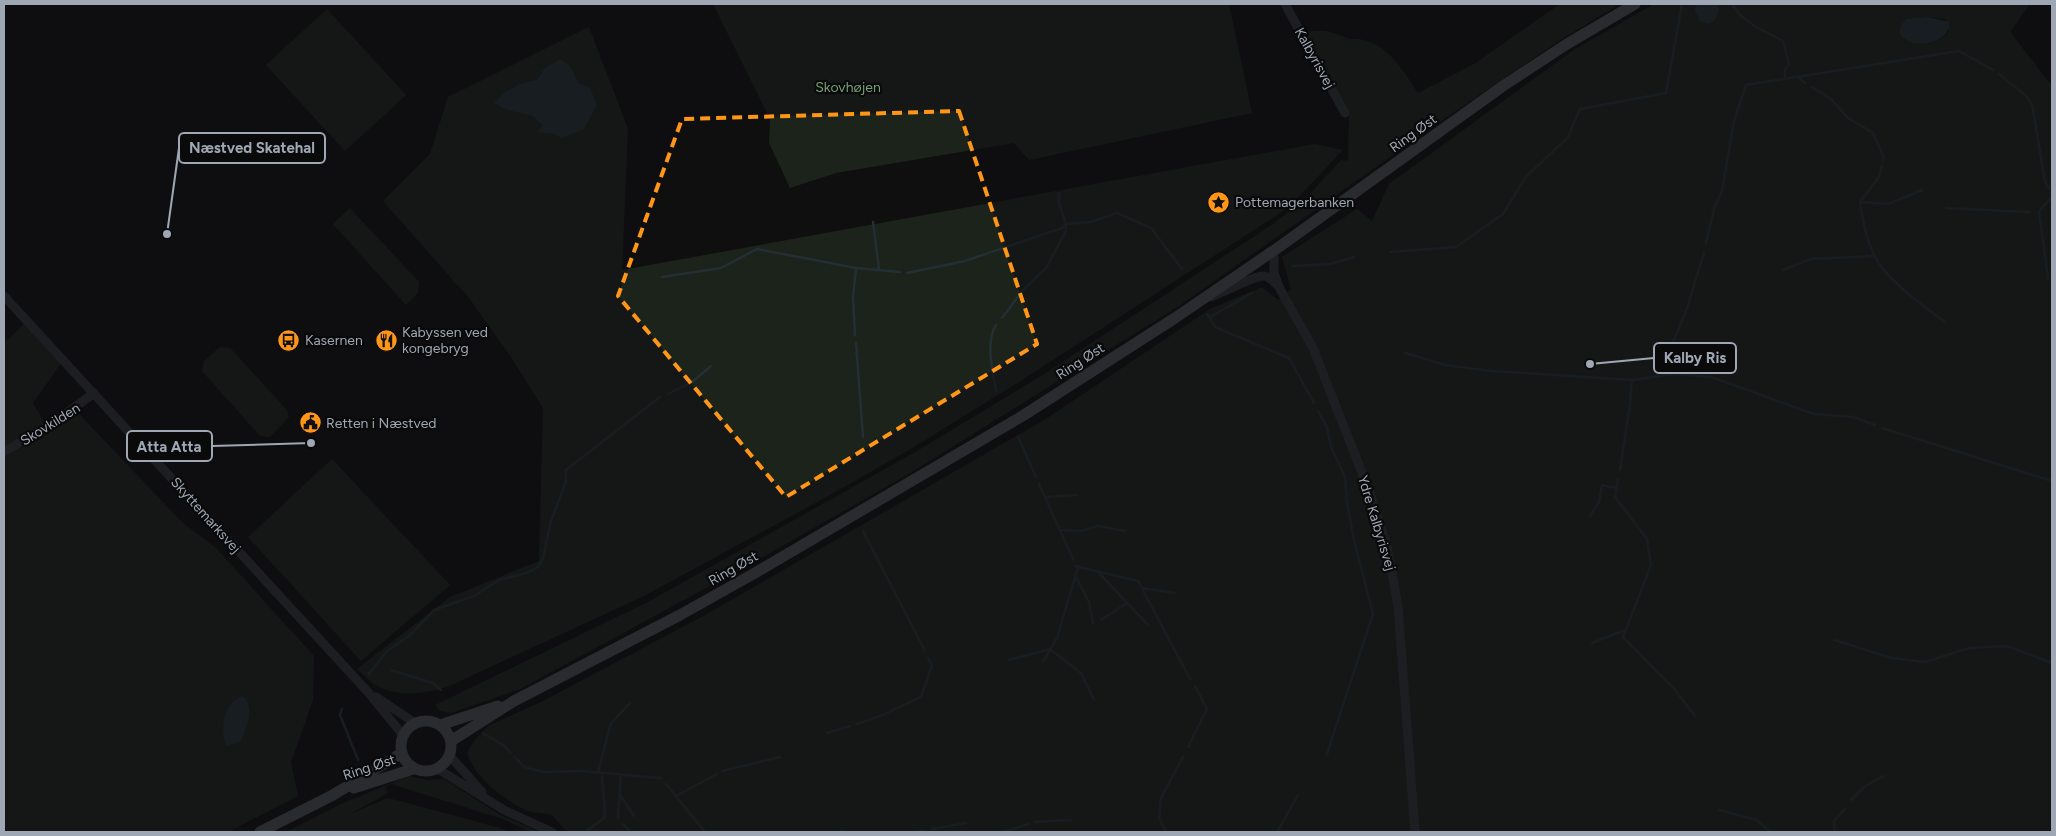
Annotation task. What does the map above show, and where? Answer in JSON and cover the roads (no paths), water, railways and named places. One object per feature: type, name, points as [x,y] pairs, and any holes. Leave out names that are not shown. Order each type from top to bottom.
[{"type":"main road","name":"Ring Øst","points":[[451,741],[514,701],[680,615],[755,573],[1024,415],[1202,300],[1503,86],[1567,44],[1635,4]]},
{"type":"main road","name":"Ring Øst","points":[[440,725],[514,701]]},
{"type":"main road","points":[[428,721],[440,725],[449,735],[451,741],[450,756],[438,769],[422,772],[413,768],[402,754],[403,736],[415,723],[428,721]]},
{"type":"main road","name":"Ring Øst","points":[[260,832],[333,795],[402,754]]},
{"type":"main road","name":"Ring Øst","points":[[333,795],[413,768]]},
{"type":"street","name":"Kalbyrisvej","points":[[1286,4],[1345,113]]},
{"type":"street","name":"Ydre Kalbyrisvej","points":[[1274,250],[1274,273],[1280,289],[1313,348],[1370,493],[1387,546],[1398,606],[1415,832]]},
{"type":"street","name":"Ydre Kalbyrisvej","points":[[1202,300],[1227,292],[1259,276],[1269,277],[1280,289]]},
{"type":"street","name":"Skyttemarksvej","points":[[4,296],[368,691],[403,736]]},
{"type":"street","name":"Skovkilden","points":[[4,452],[49,426],[94,393]]},
{"type":"street","name":"Skyttemarksvej","points":[[368,691],[415,723]]},
{"type":"street","points":[[450,756],[489,800]]},
{"type":"street","points":[[438,769],[504,810],[552,832]]},
{"type":"waterway","points":[[1390,252],[1456,247],[1503,214],[1525,178],[1568,137],[1580,109],[1666,93],[1682,4]]},
{"type":"waterway","points":[[1732,4],[1740,15],[1756,27],[1783,41],[1789,64],[1785,69],[1785,78]]},
{"type":"waterway","points":[[1706,243],[1714,209],[1722,191],[1734,121],[1746,85],[1959,51],[1993,70]]},
{"type":"waterway","points":[[1999,74],[2026,96],[2032,104],[2045,182],[2049,188]]},
{"type":"waterway","points":[[1799,78],[1805,83]]},
{"type":"waterway","points":[[1812,87],[1831,99],[1848,118],[1873,133],[1883,155],[1883,160]]},
{"type":"waterway","points":[[1882,166],[1879,177],[1860,202],[1871,248],[1878,262],[1891,278],[1945,322]]},
{"type":"waterway","points":[[1860,202],[1888,204],[1922,190]]},
{"type":"waterway","points":[[1059,193],[1059,203],[1066,224],[1091,222],[1117,213],[1151,228],[1182,269]]},
{"type":"waterway","points":[[2048,279],[2039,211],[2052,197]]},
{"type":"waterway","points":[[1946,208],[2029,212]]},
{"type":"waterway","points":[[873,222],[879,269]]},
{"type":"waterway","points":[[907,273],[965,261],[1062,228],[1066,224]]},
{"type":"waterway","points":[[1002,318],[1023,290],[1046,268],[1066,231],[1066,224]]},
{"type":"waterway","points":[[662,277],[721,268],[757,249],[856,268],[900,272]]},
{"type":"waterway","points":[[1664,375],[1663,368],[1687,308],[1704,253]]},
{"type":"waterway","points":[[1783,270],[1811,259],[1875,256]]},
{"type":"waterway","points":[[1292,266],[1330,264],[1354,257]]},
{"type":"waterway","points":[[855,335],[853,297],[856,268]]},
{"type":"waterway","points":[[1210,317],[1252,293]]},
{"type":"waterway","points":[[1207,314],[1215,327],[1289,358],[1314,403]]},
{"type":"waterway","points":[[996,325],[990,348],[996,391]]},
{"type":"waterway","points":[[856,343],[863,437]]},
{"type":"waterway","points":[[1405,353],[1445,365],[1491,371],[1632,380],[1674,374],[1711,377],[1814,414],[1853,417],[1875,425]]},
{"type":"waterway","points":[[668,394],[692,382],[711,366]]},
{"type":"waterway","points":[[1620,470],[1632,380]]},
{"type":"waterway","points":[[369,674],[387,651],[409,636],[434,610],[474,596],[499,580],[527,573],[538,567],[543,558],[551,521],[566,481],[566,470],[660,397]]},
{"type":"waterway","points":[[1318,411],[1327,427],[1331,447],[1345,477],[1347,502],[1354,540],[1373,614],[1327,754]]},
{"type":"waterway","points":[[1882,428],[2052,481]]},
{"type":"waterway","points":[[1018,437],[1036,477]]},
{"type":"waterway","points":[[1618,479],[1615,497],[1647,539],[1651,565],[1623,637],[1675,690],[1695,716]]},
{"type":"waterway","points":[[1039,484],[1073,559]]},
{"type":"waterway","points":[[1590,516],[1599,502],[1602,485],[1616,488]]},
{"type":"waterway","points":[[1046,497],[1077,495]]},
{"type":"waterway","points":[[1062,530],[1081,531],[1098,526],[1125,531]]},
{"type":"waterway","points":[[863,531],[925,651]]},
{"type":"waterway","points":[[1075,566],[1138,581],[1190,679]]},
{"type":"waterway","points":[[1043,662],[1057,638],[1078,567]]},
{"type":"waterway","points":[[1098,572],[1148,625]]},
{"type":"waterway","points":[[1076,577],[1089,602],[1093,623]]},
{"type":"waterway","points":[[1142,588],[1175,593]]},
{"type":"waterway","points":[[1101,620],[1127,603]]},
{"type":"waterway","points":[[1592,643],[1625,630]]},
{"type":"waterway","points":[[1834,640],[1892,658],[1925,662],[1969,648],[2007,646],[2052,663]]},
{"type":"waterway","points":[[1009,660],[1050,649],[1081,673],[1094,700]]},
{"type":"waterway","points":[[857,724],[878,717],[921,697],[932,666],[928,658]]},
{"type":"waterway","points":[[391,670],[433,683],[441,690]]},
{"type":"waterway","points":[[1188,747],[1207,709],[1195,686]]},
{"type":"waterway","points":[[598,772],[611,723],[630,703]]},
{"type":"waterway","points":[[342,709],[340,715],[358,760]]},
{"type":"waterway","points":[[827,733],[850,726]]},
{"type":"waterway","points":[[483,733],[503,745],[510,752]]},
{"type":"waterway","points":[[515,757],[524,767],[543,772],[579,771],[661,778]]},
{"type":"waterway","points":[[722,771],[780,757]]},
{"type":"waterway","points":[[1166,832],[1159,818],[1161,798],[1183,757]]},
{"type":"waterway","points":[[588,830],[604,818],[602,773]]},
{"type":"waterway","points":[[676,796],[717,774]]},
{"type":"waterway","points":[[618,818],[621,775]]},
{"type":"waterway","points":[[1851,800],[1864,787],[1883,776]]},
{"type":"waterway","points":[[666,784],[705,832]]},
{"type":"waterway","points":[[620,795],[634,816]]},
{"type":"waterway","points":[[1277,832],[1298,795]]},
{"type":"waterway","points":[[1835,832],[1834,821],[1845,809]]},
{"type":"waterway","points":[[1719,810],[1757,820],[1770,832]]},
{"type":"waterway","points":[[1035,822],[1071,820]]},
{"type":"waterway","points":[[932,829],[966,823]]},
{"type":"waterway","points":[[623,824],[629,830]]},
{"type":"waterway","points":[[1004,832],[1028,824]]},
{"type":"waterway","points":[[916,832],[923,831]]},
{"type":"waterway","points":[[368,832],[374,832]]},
{"type":"place","name":"Pottemagerbanken","points":[[1219,202]]},
{"type":"place","name":"Næstved Skatehal","points":[[167,234]]},
{"type":"place","name":"Kasernen","points":[[289,340]]},
{"type":"place","name":"Kabyssen ved kongebryg","points":[[386,340]]},
{"type":"place","name":"Kalby Ris","points":[[1590,364]]},
{"type":"place","name":"Retten i Næstved","points":[[310,423]]},
{"type":"place","name":"Atta Atta","points":[[311,443]]},
{"type":"park label","name":"Skovhøjen","points":[[848,87]]}]
